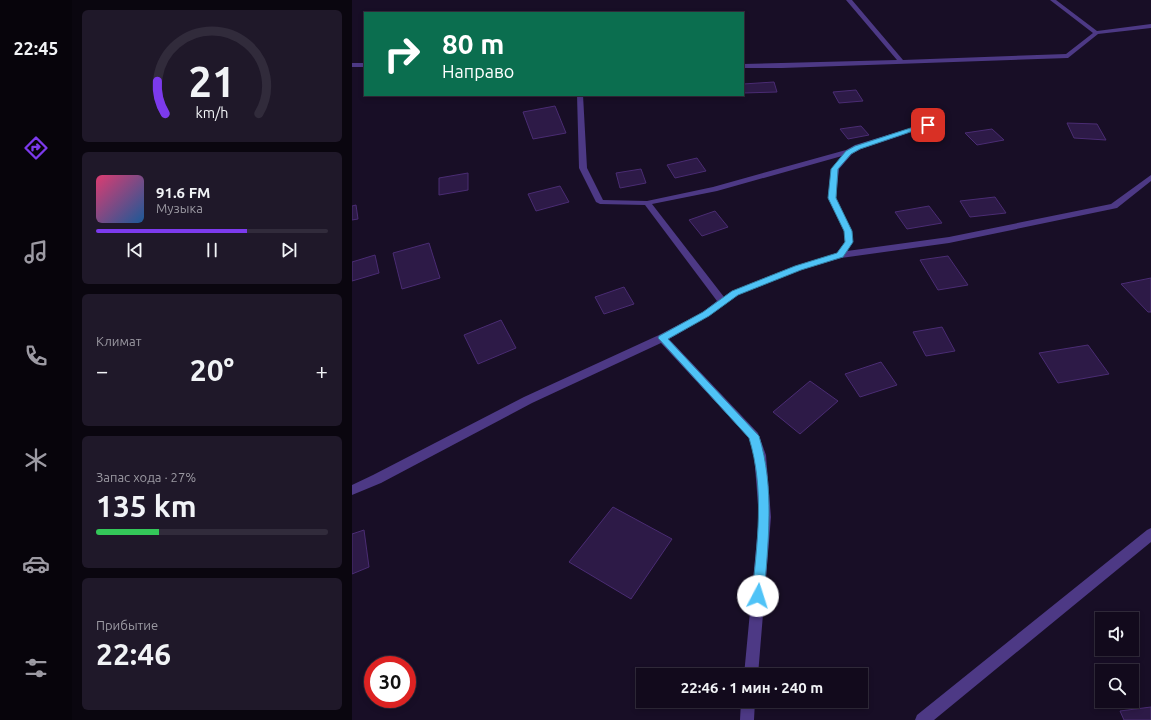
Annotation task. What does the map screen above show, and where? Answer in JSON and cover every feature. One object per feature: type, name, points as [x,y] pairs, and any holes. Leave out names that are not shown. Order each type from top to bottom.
[{"type":"street","points":[[849,0],[902,62]]},
{"type":"street","points":[[1053,0],[1096,33]]},
{"type":"street","points":[[744,66],[1068,56],[1096,33],[1151,26]]},
{"type":"street","points":[[352,65],[364,65]]},
{"type":"street","points":[[580,96],[583,168],[600,202],[647,204],[714,189],[849,152],[942,120]]},
{"type":"street","points":[[840,255],[849,242],[848,231],[832,198],[832,187],[835,169],[849,152]]},
{"type":"street","points":[[352,490],[377,479],[528,400],[662,338],[706,314],[735,293],[798,268],[840,255],[949,240],[1114,206],[1151,177]]},
{"type":"street","points":[[647,204],[724,302]]},
{"type":"street","points":[[662,338],[754,436],[760,455],[765,517],[752,668]]},
{"type":"street","points":[[922,720],[1151,534]]},
{"type":"street","points":[[747,720],[748,708]]},
{"type":"building","points":[[774,82],[777,92],[744,93],[744,84]]},
{"type":"building","points":[[856,90],[863,101],[839,103],[833,92]]},
{"type":"building","points":[[555,106],[566,133],[533,139],[523,112]]},
{"type":"building","points":[[1067,123],[1097,124],[1106,140],[1074,138]]},
{"type":"building","points":[[861,126],[869,135],[848,139],[840,129]]},
{"type":"building","points":[[992,129],[1004,140],[977,145],[965,133]]},
{"type":"building","points":[[697,158],[706,171],[675,178],[667,165]]},
{"type":"building","points":[[641,169],[646,183],[620,188],[616,173]]},
{"type":"building","points":[[468,173],[468,190],[439,195],[439,178]]},
{"type":"building","points":[[560,186],[569,202],[536,211],[528,194]]},
{"type":"building","points":[[995,197],[1006,213],[970,217],[960,201]]},
{"type":"building","points":[[356,205],[358,219],[352,220],[352,206]]},
{"type":"building","points":[[929,206],[942,223],[907,229],[895,212]]},
{"type":"building","points":[[715,211],[728,227],[702,236],[689,220]]},
{"type":"building","points":[[429,243],[440,278],[402,289],[393,253]]},
{"type":"building","points":[[375,255],[379,273],[352,281],[352,262]]},
{"type":"building","points":[[948,256],[968,285],[938,290],[920,260]]},
{"type":"building","points":[[1151,278],[1151,312],[1148,312],[1121,284]]},
{"type":"building","points":[[624,287],[634,304],[604,314],[595,297]]},
{"type":"building","points":[[501,320],[516,348],[478,364],[464,335]]},
{"type":"building","points":[[942,327],[955,351],[926,356],[913,332]]},
{"type":"building","points":[[1088,345],[1109,374],[1058,383],[1039,353]]},
{"type":"building","points":[[881,362],[897,385],[860,397],[845,374]]},
{"type":"building","points":[[810,381],[838,401],[800,434],[773,412]]},
{"type":"building","points":[[613,507],[672,539],[631,599],[569,562]]},
{"type":"building","points":[[364,530],[369,567],[352,574],[352,534]]},
{"type":"building","points":[[1151,707],[1151,720],[1124,720],[1120,711]]},
{"type":"route","points":[[758,596],[765,517],[760,455],[754,436],[662,338],[706,314],[735,293],[798,268],[840,255],[849,242],[848,231],[832,198],[835,169],[849,152],[928,125]]}]
